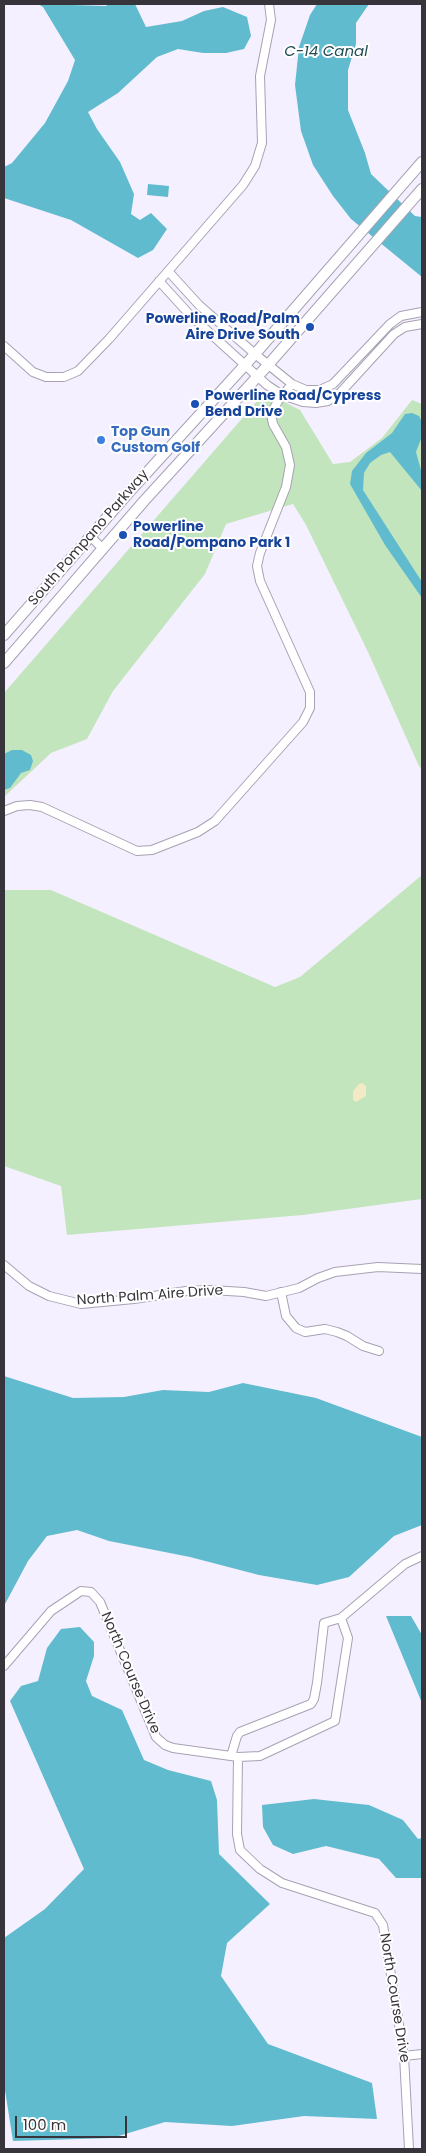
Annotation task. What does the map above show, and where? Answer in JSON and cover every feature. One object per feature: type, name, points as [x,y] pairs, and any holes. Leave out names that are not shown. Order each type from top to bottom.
[{"type":"main road","name":"South Pompano Parkway","points":[[4,635],[90,536],[255,354],[422,162]]},
{"type":"main road","name":"South Pompano Parkway","points":[[4,663],[103,548],[268,365],[422,189]]},
{"type":"street","points":[[4,346],[33,372],[46,377],[64,377],[78,371],[243,185],[255,166],[262,143],[260,76],[270,20],[269,4]]},
{"type":"street","points":[[168,271],[199,305],[255,354],[292,384],[306,390],[320,390],[333,384],[390,324],[401,316],[422,312]]},
{"type":"street","points":[[159,281],[190,315],[258,376],[282,396],[303,402],[316,403],[328,401],[340,393],[394,334],[405,327],[422,324]]},
{"type":"street","points":[[4,811],[17,806],[30,805],[42,807],[137,851],[152,850],[198,832],[215,821],[303,722],[310,708],[310,692],[260,581],[257,566],[260,553],[286,487],[290,464],[286,448],[273,424],[271,414],[292,384]]},
{"type":"street","points":[[90,536],[103,548]]},
{"type":"street","name":"North Palm Aire Drive","points":[[4,1265],[29,1286],[49,1296],[81,1304],[134,1299],[186,1291],[215,1290],[266,1296],[299,1288],[335,1272],[378,1267],[422,1269]]},
{"type":"street","points":[[281,1292],[286,1316],[296,1328],[306,1332],[325,1329],[337,1332],[348,1336],[363,1346],[378,1351]]},
{"type":"street","name":"North Course Drive","points":[[410,2149],[404,2056],[382,1925],[374,1913],[282,1883],[260,1869],[240,1850],[237,1834],[234,1756],[236,1736],[240,1732],[311,1704],[317,1683],[324,1623],[341,1618],[405,1564],[422,1556]]},
{"type":"street","name":"North Course Drive","points":[[4,1666],[51,1611],[80,1591],[91,1592],[100,1602],[156,1737],[173,1748],[234,1756],[260,1756],[335,1721],[348,1638],[341,1618]]},
{"type":"street","points":[[404,2056],[422,2054]]},
{"type":"green space","points":[[265,392],[300,410],[333,464],[350,462],[382,438],[412,400],[422,404],[422,770],[368,652],[306,525],[293,504],[226,524],[205,574],[113,691],[87,739],[51,753],[4,797],[4,693]]},
{"type":"green space","points":[[422,875],[422,1199],[303,1215],[67,1235],[61,1186],[4,1166],[4,890],[51,890],[275,987],[300,977]]},
{"type":"sand","points":[[362,1083],[366,1086],[366,1096],[356,1102],[353,1100],[353,1091]]},
{"type":"water","points":[[38,4],[106,6],[108,4],[135,4],[146,27],[182,21],[204,11],[223,7],[247,17],[251,36],[244,49],[226,53],[203,53],[178,49],[157,57],[118,93],[88,112],[97,129],[120,162],[134,194],[131,214],[140,220],[151,213],[167,229],[153,250],[138,258],[71,220],[4,198],[4,167],[12,163],[45,123],[68,81],[75,60],[43,7]]},
{"type":"water","name":"C-14 Canal","points":[[317,4],[369,4],[356,23],[356,44],[348,70],[348,110],[371,174],[415,216],[422,217],[422,277],[351,219],[313,165],[301,131],[295,85],[299,47],[310,15]]},
{"type":"water","points":[[148,184],[169,186],[168,197],[147,195]]},
{"type":"water","points":[[412,413],[419,416],[422,422],[421,439],[416,452],[422,474],[422,491],[390,452],[381,455],[370,463],[364,473],[363,490],[422,582],[422,598],[385,545],[350,484],[352,471],[366,453],[392,433],[405,414]]},
{"type":"water","points":[[12,750],[22,750],[31,755],[33,761],[30,770],[21,773],[10,788],[4,790],[4,754]]},
{"type":"water","points":[[4,1376],[73,1398],[124,1397],[163,1390],[209,1392],[243,1383],[316,1398],[422,1437],[422,1525],[394,1536],[349,1577],[317,1585],[259,1575],[190,1557],[109,1541],[77,1530],[47,1536],[28,1561],[4,1606]]},
{"type":"water","points":[[386,1616],[411,1616],[422,1635],[422,1703]]},
{"type":"water","points":[[80,1627],[94,1642],[94,1656],[86,1681],[92,1696],[122,1710],[144,1760],[168,1770],[211,1781],[217,1800],[219,1854],[270,1904],[227,1943],[221,1976],[268,2044],[372,2083],[377,2119],[304,2116],[232,2126],[165,2122],[112,2138],[13,2141],[4,2084],[4,1938],[45,1909],[84,1869],[10,1701],[21,1686],[38,1681],[47,1648],[61,1629]]},
{"type":"water","points":[[314,1799],[369,1805],[403,1820],[418,1839],[422,1838],[422,1878],[396,1878],[379,1859],[326,1846],[293,1854],[273,1845],[263,1827],[262,1805]]},
{"type":"place","name":"Powerline Road/Palm Aire Drive South","points":[[310,327]]},
{"type":"place","name":"Powerline Road/Cypress Bend Drive","points":[[195,404]]},
{"type":"place","name":"Top Gun Custom Golf","points":[[101,440]]},
{"type":"place","name":"Powerline Road/Pompano Park 1","points":[[123,535]]}]
